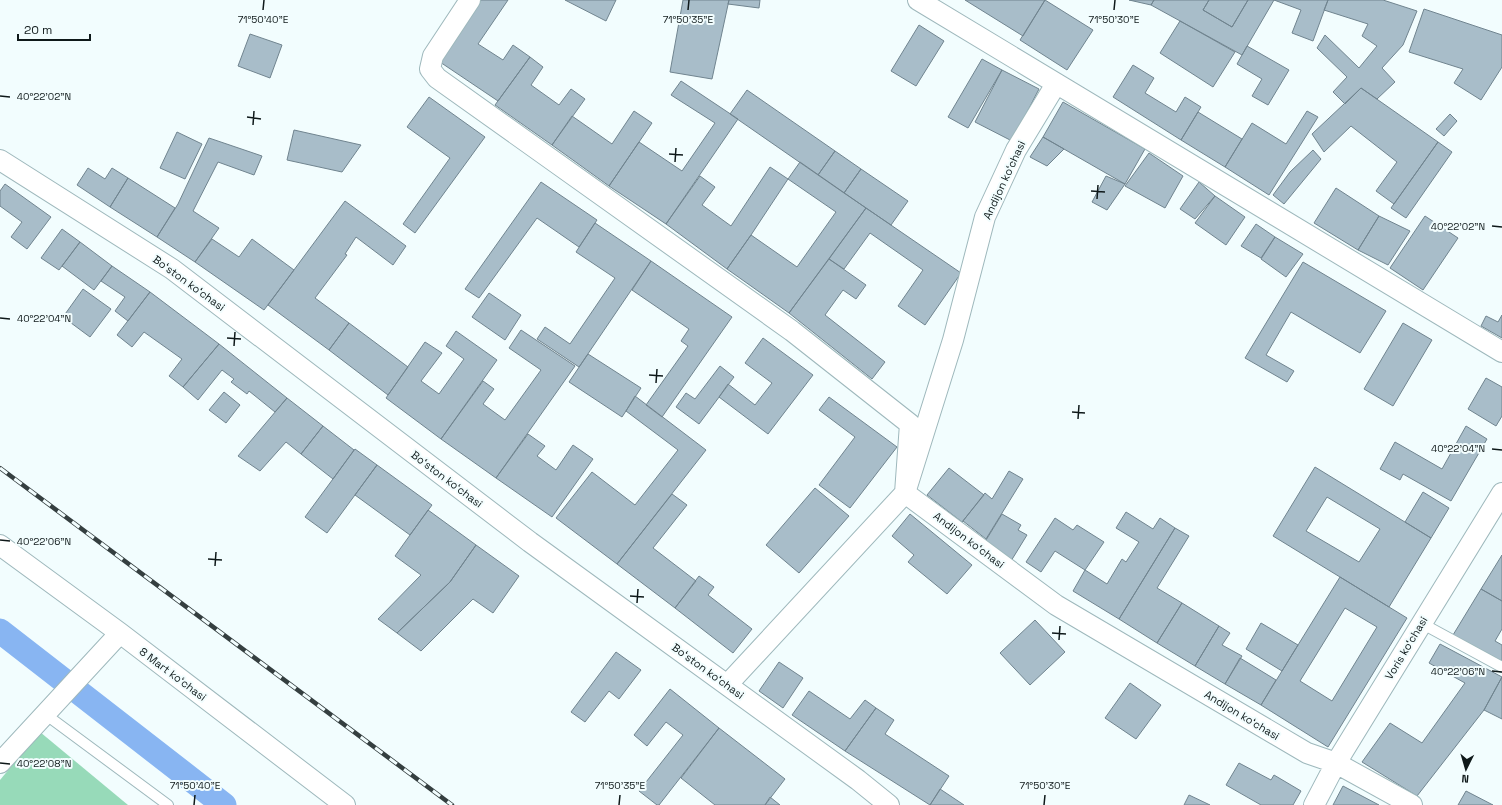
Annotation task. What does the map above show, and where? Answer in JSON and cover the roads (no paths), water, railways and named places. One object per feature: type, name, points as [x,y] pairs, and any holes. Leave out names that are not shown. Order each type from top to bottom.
[{"type":"street","points":[[470,0],[433,56],[430,69],[437,78],[786,327],[910,424],[905,493],[727,685]]},
{"type":"street","points":[[918,0],[1502,352]]},
{"type":"street","name":"Andijon koʻchasi","points":[[1056,84],[1016,150],[985,217],[953,340],[905,493],[1056,605],[1307,753],[1336,763],[1412,805]]},
{"type":"street","name":"Boʻston koʻchasi","points":[[0,160],[172,269],[530,542],[858,780],[889,805]]},
{"type":"street","name":"Voris koʻchasi","points":[[1314,805],[1336,763],[1502,492]]},
{"type":"street","name":"8 Mart koʻchasi","points":[[0,545],[120,633],[345,805]]},
{"type":"street","points":[[0,763],[120,633]]},
{"type":"lane","points":[[1421,623],[1502,667]]},
{"type":"lane","points":[[45,714],[168,805]]},
{"type":"waterway","points":[[0,631],[224,805]]},
{"type":"railway","points":[[0,468],[452,805]]}]
